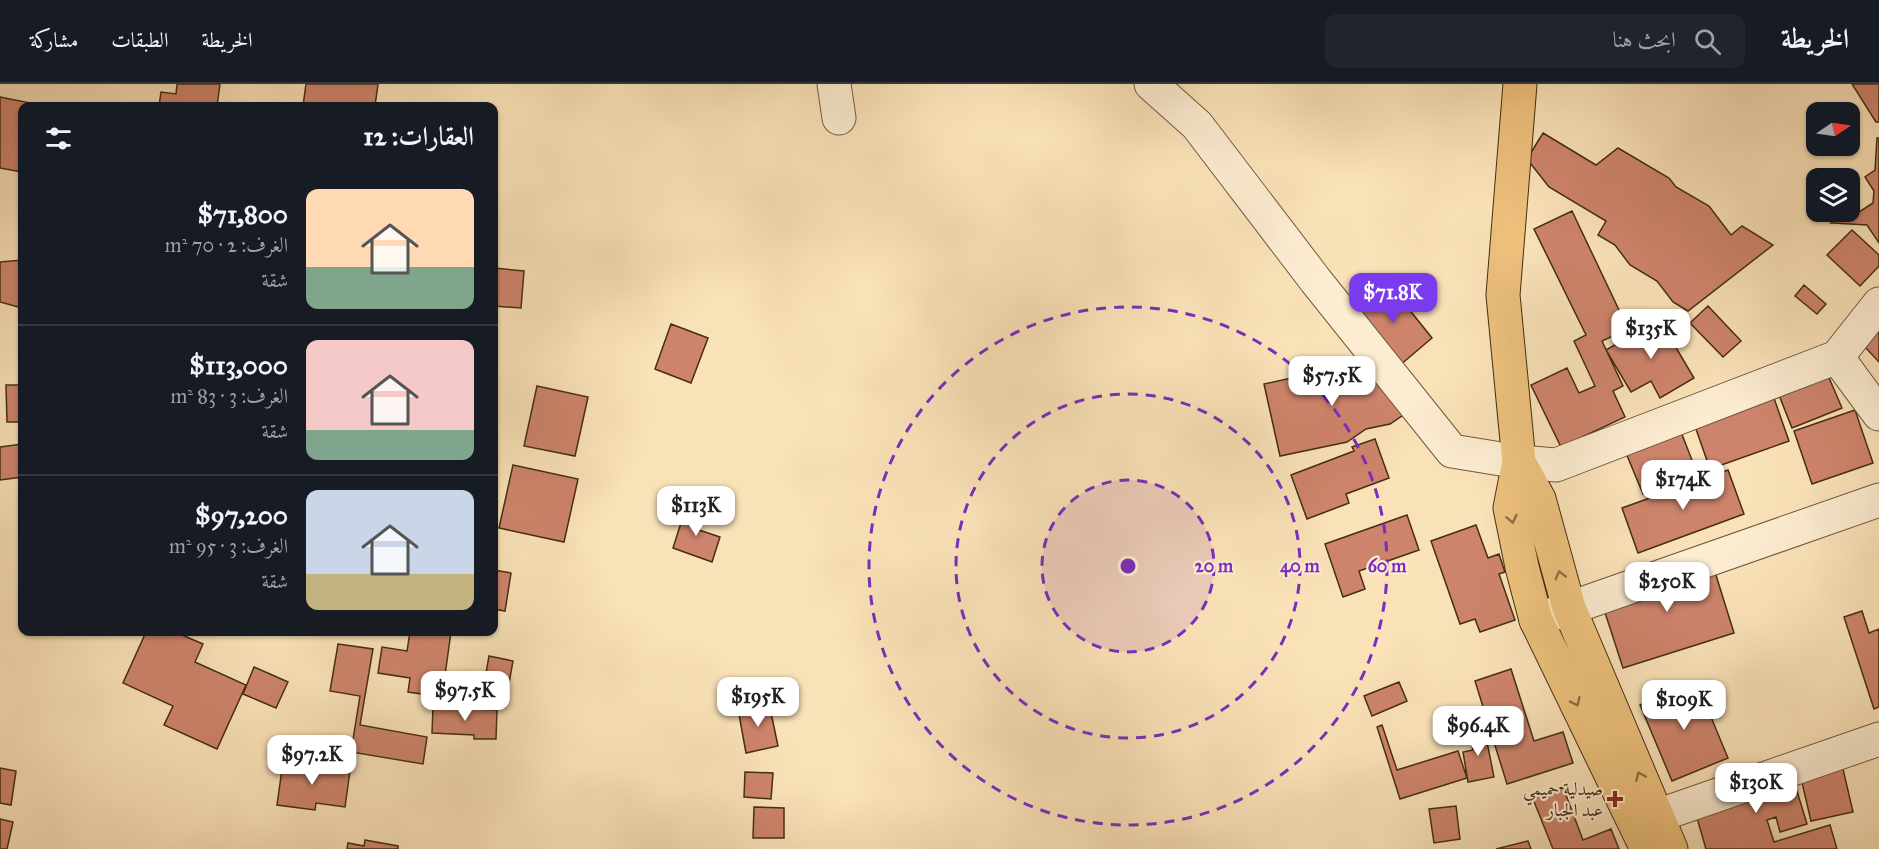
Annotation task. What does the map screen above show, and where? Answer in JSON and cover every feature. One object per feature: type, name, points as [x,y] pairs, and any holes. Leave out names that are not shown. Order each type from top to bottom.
[{"type":"main road","points":[[1520,84],[1503,295],[1519,462],[1510,508],[1536,621],[1647,849]]},
{"type":"main road","points":[[1519,462],[1539,499],[1569,608],[1671,849]]},
{"type":"street","points":[[834,84],[839,118]]},
{"type":"street","points":[[1151,84],[1197,125],[1316,281],[1452,451],[1519,462],[1556,465],[1837,357],[1879,304]]},
{"type":"street","points":[[1837,357],[1879,414]]},
{"type":"street","points":[[1536,621],[1879,500]]},
{"type":"street","points":[[1657,816],[1879,739]]},
{"type":"building","points":[[177,84],[220,84],[218,102],[160,102],[161,92],[176,94]]},
{"type":"building","points":[[306,84],[378,84],[376,102],[304,102]]},
{"type":"building","points":[[1852,84],[1879,84],[1879,122],[1876,122]]},
{"type":"building","points":[[0,97],[25,102],[18,102],[18,171],[0,168]]},
{"type":"building","points":[[1543,133],[1596,165],[1618,148],[1669,178],[1676,187],[1709,206],[1731,235],[1742,226],[1773,245],[1688,311],[1673,302],[1657,281],[1630,265],[1615,245],[1598,235],[1606,221],[1549,187],[1527,159]]},
{"type":"building","points":[[1877,138],[1879,138],[1879,243],[1867,225],[1831,223],[1860,222],[1860,211],[1873,203],[1874,191],[1865,177],[1875,170]]},
{"type":"building","points":[[1572,211],[1628,329],[1602,341],[1623,386],[1613,391],[1625,417],[1561,447],[1531,385],[1567,368],[1579,393],[1595,386],[1574,341],[1586,335],[1534,229]]},
{"type":"building","points":[[1852,230],[1879,255],[1879,266],[1860,286],[1827,255]]},
{"type":"building","points":[[18,260],[18,307],[0,302],[0,262]]},
{"type":"building","points":[[498,268],[524,271],[521,308],[498,306]]},
{"type":"building","points":[[1388,283],[1432,338],[1399,366],[1354,310]]},
{"type":"building","points":[[1804,285],[1826,304],[1817,314],[1795,296]]},
{"type":"building","points":[[1708,306],[1741,341],[1723,357],[1690,323]]},
{"type":"building","points":[[1879,318],[1879,362],[1850,331]]},
{"type":"building","points":[[1659,319],[1694,378],[1660,398],[1651,381],[1631,392],[1606,350]]},
{"type":"building","points":[[671,324],[708,338],[691,383],[655,369]]},
{"type":"building","points":[[1380,360],[1412,409],[1390,424],[1366,429],[1347,442],[1280,456],[1264,384],[1346,366],[1354,378]]},
{"type":"building","points":[[1824,366],[1842,408],[1792,428],[1775,385]]},
{"type":"building","points":[[1769,384],[1789,441],[1710,469],[1690,412]]},
{"type":"building","points":[[6,385],[18,385],[18,422],[7,422]]},
{"type":"building","points":[[537,386],[588,397],[575,456],[524,446]]},
{"type":"building","points":[[1855,410],[1873,463],[1812,484],[1794,431]]},
{"type":"building","points":[[1676,419],[1697,473],[1643,494],[1621,441]]},
{"type":"building","points":[[1375,439],[1389,478],[1346,494],[1349,503],[1307,519],[1291,475],[1354,451],[1352,447]]},
{"type":"building","points":[[18,445],[18,478],[0,480],[0,447]]},
{"type":"building","points":[[513,465],[578,479],[564,542],[499,528]]},
{"type":"building","points":[[1728,470],[1744,514],[1638,553],[1622,508]]},
{"type":"building","points":[[686,507],[704,513],[699,530],[720,537],[712,562],[673,548]]},
{"type":"building","points":[[1407,515],[1419,550],[1359,571],[1365,589],[1343,597],[1325,544]]},
{"type":"building","points":[[1476,525],[1488,558],[1499,554],[1505,572],[1499,574],[1515,620],[1480,632],[1475,619],[1460,624],[1431,541]]},
{"type":"building","points":[[1711,559],[1734,633],[1623,668],[1599,594]]},
{"type":"building","points":[[498,571],[511,573],[505,611],[498,610]]},
{"type":"building","points":[[1862,611],[1869,633],[1879,629],[1879,707],[1874,709],[1844,617]]},
{"type":"building","points":[[144,636],[184,636],[203,644],[195,662],[246,685],[217,749],[164,725],[173,706],[123,683]]},
{"type":"building","points":[[409,636],[450,636],[442,697],[408,692],[410,678],[378,673],[382,647],[407,651]]},
{"type":"building","points":[[338,644],[373,649],[360,725],[427,737],[423,764],[351,752],[360,696],[330,691]]},
{"type":"building","points":[[489,656],[513,661],[506,700],[482,696]]},
{"type":"building","points":[[254,667],[288,682],[276,708],[243,694]]},
{"type":"building","points":[[1511,669],[1534,741],[1563,732],[1573,763],[1507,784],[1475,681]]},
{"type":"building","points":[[1696,681],[1728,758],[1672,781],[1640,705]]},
{"type":"building","points":[[1399,682],[1407,701],[1372,716],[1364,696]]},
{"type":"building","points":[[769,703],[778,746],[746,753],[738,709]]},
{"type":"building","points":[[433,707],[497,710],[496,739],[474,739],[474,735],[432,733]]},
{"type":"building","points":[[1382,725],[1397,770],[1458,751],[1467,778],[1400,799],[1377,727]]},
{"type":"building","points":[[1484,727],[1494,777],[1468,782],[1463,752],[1473,750],[1469,730]]},
{"type":"building","points":[[1839,752],[1853,812],[1811,821],[1797,761]]},
{"type":"building","points":[[283,762],[350,771],[345,807],[316,803],[315,810],[277,805]]},
{"type":"building","points":[[1789,765],[1807,824],[1780,832],[1776,817],[1767,820],[1774,842],[1830,825],[1837,849],[1706,849],[1690,794]]},
{"type":"building","points":[[0,768],[16,771],[11,805],[0,803]]},
{"type":"building","points":[[745,772],[773,773],[771,799],[744,797]]},
{"type":"building","points":[[1563,787],[1583,840],[1611,829],[1619,849],[1553,849],[1533,799]]},
{"type":"building","points":[[1456,806],[1460,839],[1434,843],[1429,809]]},
{"type":"building","points":[[754,807],[784,808],[784,838],[753,838]]},
{"type":"building","points":[[0,819],[13,822],[7,849],[0,849]]},
{"type":"building","points":[[365,840],[398,846],[398,849],[347,849],[348,843],[364,846]]},
{"type":"building","points":[[1528,841],[1531,849],[1496,849]]},
{"type":"place","name":"صيدلية حميمي عبد الجبار","points":[[1615,799]]}]
